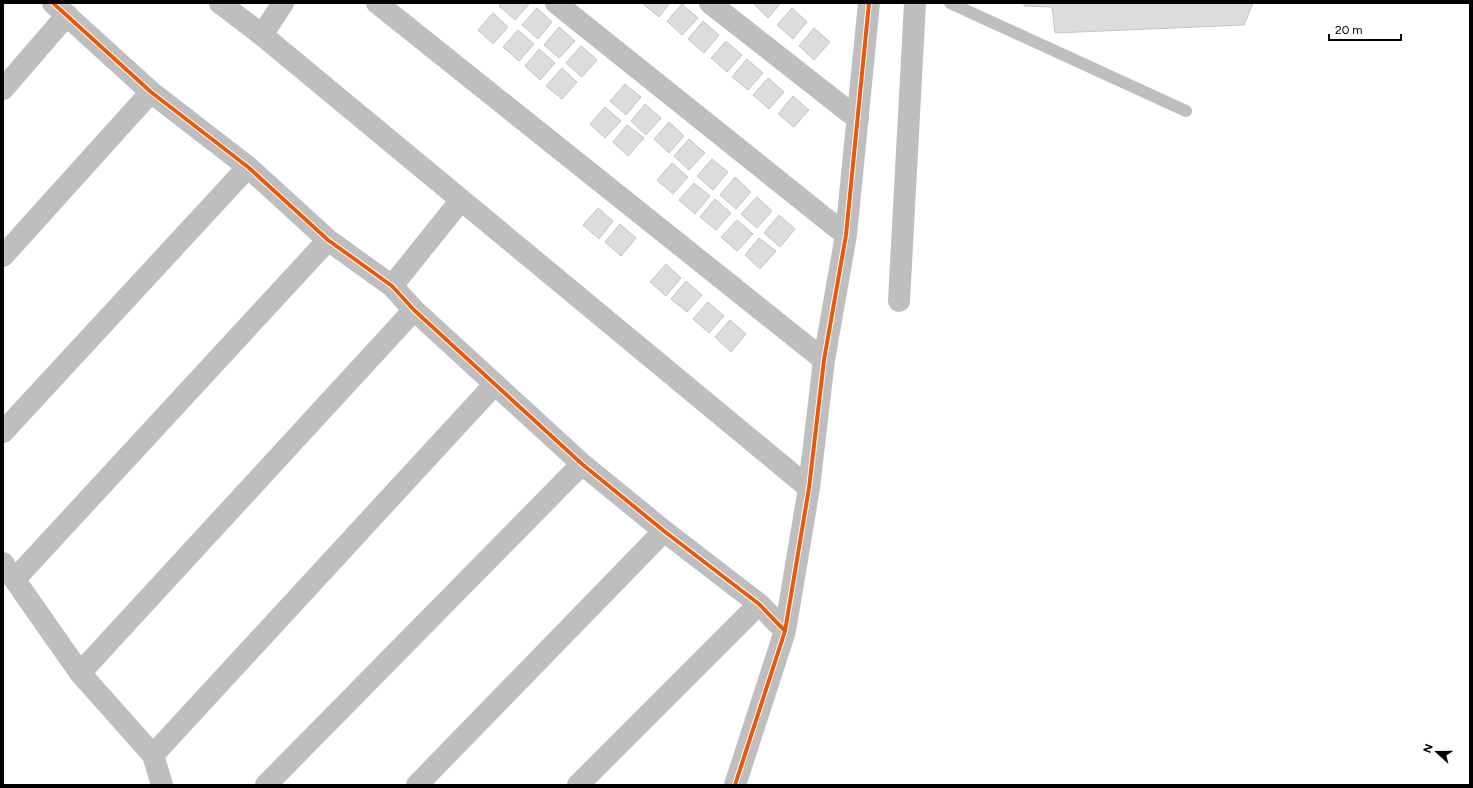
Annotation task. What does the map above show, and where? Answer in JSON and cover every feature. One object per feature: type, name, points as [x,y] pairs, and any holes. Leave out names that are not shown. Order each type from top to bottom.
[{"type":"street","points":[[220,3],[262,35],[809,488]]},
{"type":"street","points":[[262,35],[282,3]]},
{"type":"street","points":[[377,3],[824,360]]},
{"type":"street","points":[[556,3],[846,235]]},
{"type":"street","points":[[710,3],[858,119]]},
{"type":"street","points":[[735,785],[785,631],[809,488],[824,360],[846,235],[869,3]]},
{"type":"street","points":[[899,301],[915,3]]},
{"type":"street","points":[[3,90],[60,9],[151,92],[248,167],[328,240],[392,286],[414,310],[582,464],[664,531],[759,604],[785,631]]},
{"type":"street","points":[[3,256],[151,92]]},
{"type":"street","points":[[3,432],[248,167]]},
{"type":"street","points":[[392,286],[461,200]]},
{"type":"street","points":[[162,785],[153,755],[80,673],[9,571],[328,240]]},
{"type":"street","points":[[80,673],[414,310]]},
{"type":"street","points":[[153,755],[495,384]]},
{"type":"street","points":[[266,785],[582,464]]},
{"type":"street","points":[[418,785],[664,531]]},
{"type":"street","points":[[578,785],[759,604]]},
{"type":"lane","points":[[950,3],[1186,111]]},
{"type":"building","points":[[502,3],[530,3],[515,20],[499,6]]},
{"type":"building","points":[[642,3],[670,3],[659,17]]},
{"type":"building","points":[[753,3],[781,3],[768,18]]},
{"type":"building","points":[[1024,3],[1253,3],[1244,25],[1055,33],[1052,7],[1024,6]]},
{"type":"building","points":[[682,4],[698,18],[682,35],[667,21]]},
{"type":"building","points":[[537,8],[552,22],[538,39],[522,25]]},
{"type":"building","points":[[792,8],[807,22],[793,39],[777,25]]},
{"type":"building","points":[[493,13],[508,27],[493,44],[478,30]]},
{"type":"building","points":[[703,21],[719,35],[704,53],[688,39]]},
{"type":"building","points":[[559,27],[575,41],[559,58],[544,45]]},
{"type":"building","points":[[814,28],[830,42],[814,60],[799,46]]},
{"type":"building","points":[[518,30],[534,44],[519,61],[503,47]]},
{"type":"building","points":[[726,41],[742,55],[727,72],[711,58]]},
{"type":"building","points":[[581,46],[597,60],[582,77],[566,63]]},
{"type":"building","points":[[539,49],[555,63],[540,80],[525,66]]},
{"type":"building","points":[[747,59],[763,73],[748,90],[732,77]]},
{"type":"building","points":[[562,68],[577,82],[562,99],[546,86]]},
{"type":"building","points":[[768,78],[784,92],[769,109],[753,95]]},
{"type":"building","points":[[625,84],[641,97],[626,115],[610,101]]},
{"type":"building","points":[[793,96],[809,110],[794,127],[778,114]]},
{"type":"building","points":[[645,104],[661,118],[646,135],[631,121]]},
{"type":"building","points":[[605,107],[621,121],[605,138],[590,124]]},
{"type":"building","points":[[669,122],[684,136],[669,153],[654,139]]},
{"type":"building","points":[[627,125],[644,138],[628,156],[613,142]]},
{"type":"building","points":[[689,139],[705,153],[689,170],[674,156]]},
{"type":"building","points":[[712,159],[728,172],[713,190],[697,176]]},
{"type":"building","points":[[672,163],[688,177],[673,194],[657,180]]},
{"type":"building","points":[[735,177],[751,192],[736,209],[720,195]]},
{"type":"building","points":[[694,183],[710,196],[695,214],[679,200]]},
{"type":"building","points":[[757,197],[772,211],[757,228],[741,214]]},
{"type":"building","points":[[715,199],[731,213],[716,230],[700,217]]},
{"type":"building","points":[[598,208],[613,221],[599,239],[583,225]]},
{"type":"building","points":[[779,215],[795,229],[780,247],[764,233]]},
{"type":"building","points":[[737,220],[753,234],[737,251],[721,237]]},
{"type":"building","points":[[620,224],[636,238],[621,256],[605,242]]},
{"type":"building","points":[[759,238],[776,251],[760,269],[745,255]]},
{"type":"building","points":[[666,264],[681,278],[666,296],[650,282]]},
{"type":"building","points":[[686,281],[702,295],[687,312],[671,299]]},
{"type":"building","points":[[708,302],[724,316],[709,333],[693,319]]},
{"type":"building","points":[[730,320],[746,334],[731,352],[715,337]]},
{"type":"cycle path","points":[[53,3],[151,92],[248,167],[328,240],[392,286],[414,310],[582,464],[664,531],[759,604],[785,631],[735,785]]},
{"type":"cycle path","points":[[785,631],[809,488],[824,360],[846,235],[869,3]]}]
